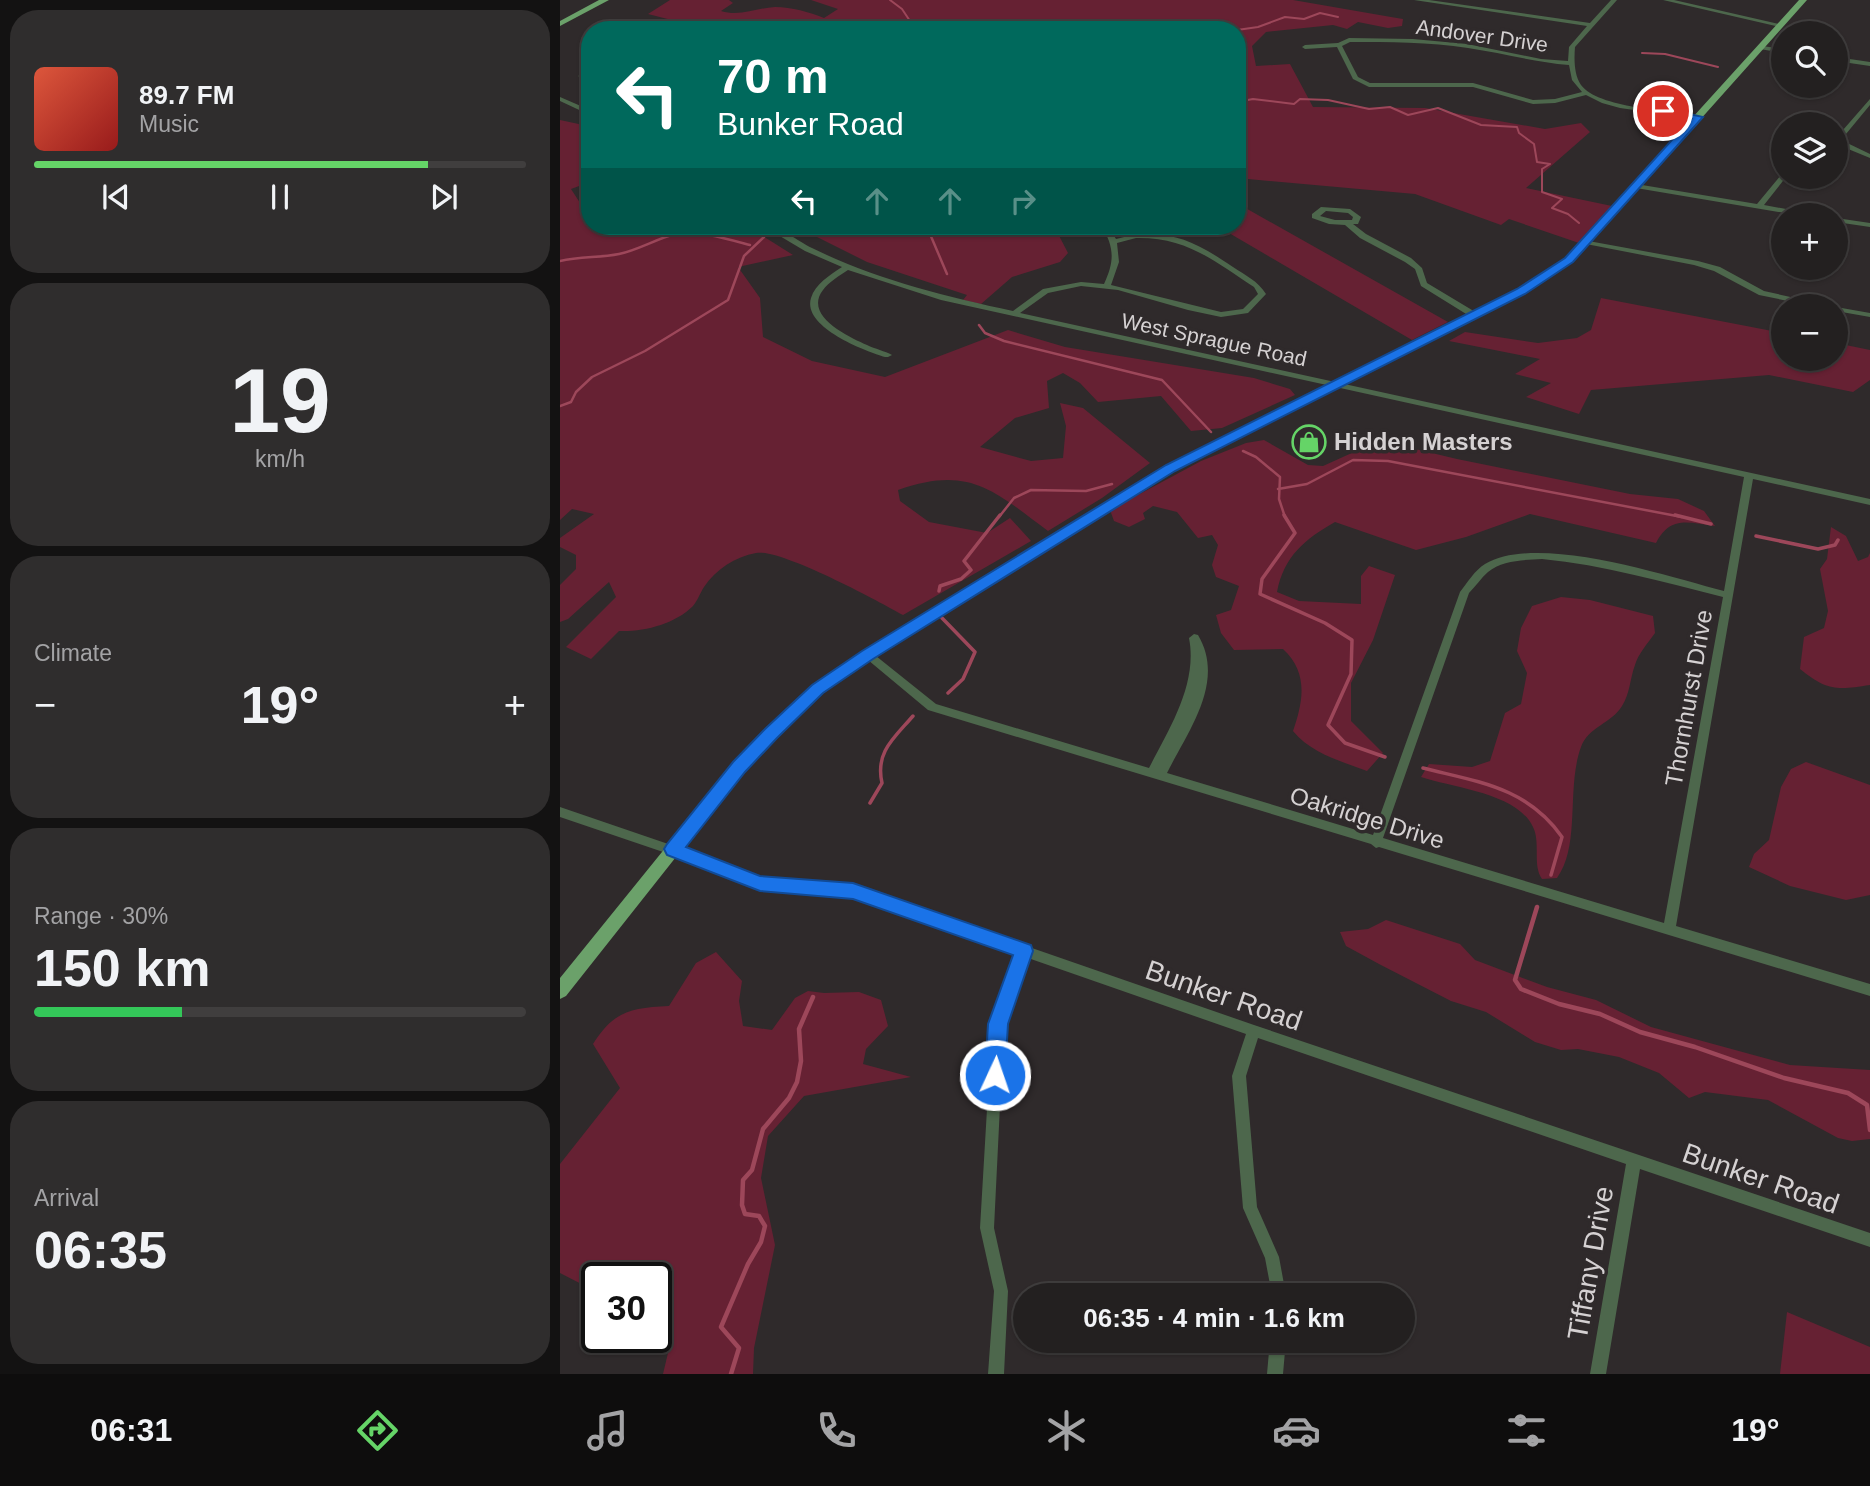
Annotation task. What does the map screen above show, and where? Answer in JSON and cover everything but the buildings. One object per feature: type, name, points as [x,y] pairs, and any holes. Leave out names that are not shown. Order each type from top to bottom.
[{"type":"main road","points":[[560,24],[605,0]]},
{"type":"main road","points":[[1784,21],[1803,0]]},
{"type":"main road","points":[[560,991],[739,767],[818,689],[867,655],[1170,468],[1540,280],[1569,260],[1771,36]]},
{"type":"street","points":[[1417,0],[1591,25]]},
{"type":"street","points":[[1614,0],[1572,47],[1576,83],[1586,93],[1612,103],[1698,117]]},
{"type":"street","points":[[1666,0],[1771,23]]},
{"type":"street","name":"Andover Drive","points":[[1305,47],[1339,45],[1349,40],[1426,42],[1493,50],[1541,61],[1572,63]]},
{"type":"street","points":[[1339,45],[1355,78],[1369,85],[1473,85],[1533,102],[1555,101],[1586,93]]},
{"type":"street","points":[[1762,48],[1771,49]]},
{"type":"street","points":[[1848,61],[1870,64]]},
{"type":"street","points":[[560,99],[581,109]]},
{"type":"street","points":[[1848,128],[1868,106]]},
{"type":"street","points":[[1848,147],[1870,156]]},
{"type":"street","points":[[1636,186],[1771,209]]},
{"type":"street","points":[[1759,207],[1773,189]]},
{"type":"street","points":[[1347,223],[1355,222],[1356,213],[1324,209],[1315,216],[1347,223],[1363,236],[1408,260],[1418,268],[1424,284],[1474,315]]},
{"type":"street","points":[[1848,222],[1870,225]]},
{"type":"street","name":"West Sprague Road","points":[[780,235],[880,280],[941,299],[1870,502]]},
{"type":"street","points":[[1108,284],[1117,267],[1115,241],[1111,235]]},
{"type":"street","points":[[1014,314],[1026,301],[1045,289],[1072,284],[1108,284],[1213,314],[1240,314],[1258,304],[1262,294],[1257,286],[1180,239],[1161,235],[1133,235],[1115,241]]},
{"type":"street","points":[[1586,242],[1695,262],[1717,269],[1762,293],[1771,295]]},
{"type":"street","points":[[849,266],[816,291],[813,309],[818,318],[864,349],[888,355]]},
{"type":"street","points":[[1848,311],[1870,315]]},
{"type":"street","name":"Thornhurst Drive","points":[[1669,929],[1749,475]]},
{"type":"street","points":[[1376,843],[1465,592],[1489,566],[1509,558],[1534,555],[1569,557],[1728,595]]},
{"type":"street","points":[[1194,638],[1203,650],[1205,661],[1200,692],[1196,704],[1155,775],[1192,693],[1196,656],[1194,638]]},
{"type":"street","name":"Oakridge Drive","points":[[867,655],[932,707],[1870,990]]},
{"type":"street","name":"Bunker Road","points":[[560,812],[673,849],[760,883],[853,891],[1254,1031],[1870,1240]]},
{"type":"street","points":[[996,1374],[1000,1355],[1001,1292],[987,1228],[998,1024],[1024,951]]},
{"type":"street","points":[[1254,1031],[1239,1076],[1250,1208],[1272,1257],[1277,1283]]},
{"type":"street","name":"Tiffany Drive","points":[[1598,1374],[1634,1160]]},
{"type":"street","points":[[1275,1374],[1277,1353]]},
{"type":"shaded area","points":[[670,0],[729,0],[733,3],[721,11],[741,13],[781,7],[824,18],[838,9],[811,0],[1293,0],[1403,19],[1402,26],[1388,28],[1358,22],[1347,29],[1333,25],[1266,32],[1252,46],[1256,66],[1290,64],[1313,107],[1425,108],[1545,129],[1581,123],[1590,132],[1526,188],[1612,206],[1599,225],[1579,243],[1509,219],[1501,225],[1415,194],[1248,179],[1246,188],[1246,21],[675,21],[648,14]]},
{"type":"shaded area","points":[[560,120],[581,124],[581,185],[571,189],[581,204],[581,235],[761,235],[793,255],[738,267],[760,298],[763,337],[812,361],[885,377],[1008,330],[1065,347],[1254,378],[1290,389],[1295,395],[1222,428],[1191,431],[1161,396],[1098,402],[1080,383],[1063,373],[1047,381],[1049,408],[1015,418],[980,447],[1031,461],[1063,458],[1066,426],[1060,403],[1083,408],[1150,463],[1102,498],[1048,531],[995,493],[962,481],[944,480],[898,490],[900,501],[929,522],[987,533],[1010,518],[1031,541],[903,615],[806,567],[786,559],[756,553],[733,561],[714,575],[695,604],[677,618],[659,626],[619,631],[591,659],[566,647],[616,597],[609,582],[568,619],[560,622],[560,585],[576,569],[576,555],[560,547],[560,538],[594,514],[572,509],[560,520]]},
{"type":"shaded area","points":[[1246,208],[1448,322],[1412,340],[1232,235],[1246,235]]},
{"type":"shaded area","points":[[813,235],[1059,235],[1068,253],[1060,262],[1012,277],[981,304],[963,300],[967,295],[867,262]]},
{"type":"shaded area","points":[[1601,298],[1771,331],[1771,371],[1848,371],[1848,345],[1870,350],[1870,380],[1853,392],[1769,375],[1591,390],[1579,414],[1526,397],[1551,383],[1515,374],[1540,359],[1449,341],[1465,332],[1538,343],[1577,338],[1591,330]]},
{"type":"shaded area","points":[[1369,438],[1630,494],[1678,499],[1704,511],[1715,526],[1688,523],[1674,525],[1662,534],[1656,543],[1530,514],[1466,537],[1416,550],[1335,522],[1314,535],[1297,550],[1285,568],[1277,592],[1299,601],[1361,604],[1361,576],[1369,566],[1395,575],[1373,640],[1351,683],[1351,721],[1383,753],[1367,771],[1317,751],[1293,731],[1302,688],[1297,668],[1283,649],[1234,650],[1221,633],[1216,615],[1231,610],[1239,586],[1216,577],[1212,565],[1218,545],[1212,535],[1198,538],[1177,512],[1153,506],[1143,513],[1145,519],[1129,527],[1114,521],[1110,510],[1201,461],[1246,443],[1264,440],[1308,465],[1323,466],[1365,447]]},
{"type":"shaded area","points":[[1831,527],[1846,536],[1858,561],[1868,557],[1870,553],[1870,685],[1833,687],[1800,669],[1804,637],[1824,628],[1828,611],[1820,569],[1827,559]]},
{"type":"shaded area","points":[[1561,597],[1590,600],[1653,616],[1655,633],[1636,661],[1622,706],[1584,740],[1574,780],[1569,849],[1557,878],[1542,879],[1538,867],[1535,833],[1525,816],[1513,806],[1483,793],[1421,777],[1429,764],[1472,767],[1490,761],[1505,713],[1521,704],[1527,673],[1517,651],[1521,628],[1532,606]]},
{"type":"shaded area","points":[[1806,762],[1870,785],[1870,895],[1846,900],[1790,886],[1749,867],[1754,854],[1769,840],[1781,787],[1791,769]]},
{"type":"shaded area","points":[[1386,920],[1460,944],[1475,960],[1547,987],[1596,1000],[1651,1027],[1790,1065],[1870,1070],[1870,1139],[1852,1141],[1838,1138],[1768,1100],[1705,1092],[1689,1098],[1659,1073],[1619,1057],[1578,1049],[1561,1050],[1535,1042],[1486,1012],[1451,1001],[1346,946],[1340,932],[1368,929]]},
{"type":"shaded area","points":[[716,952],[742,981],[739,1001],[743,1026],[772,1030],[795,998],[808,991],[859,992],[881,1000],[888,1026],[866,1049],[863,1064],[911,1077],[804,1096],[768,1136],[761,1178],[775,1245],[754,1348],[753,1374],[663,1374],[668,1353],[672,1353],[672,1262],[581,1262],[581,1284],[560,1273],[560,1164],[620,1088],[593,1044],[608,1024],[624,1013],[669,1006],[696,963]]},
{"type":"shaded area","points":[[1787,1312],[1870,1347],[1870,1374],[1780,1374]]},
{"type":"waterway","points":[[890,0],[902,9],[910,21]]},
{"type":"waterway","points":[[1246,29],[1285,17],[1304,19],[1320,13],[1338,17]]},
{"type":"waterway","points":[[1642,53],[1665,54],[1718,67]]},
{"type":"waterway","points":[[1246,100],[1294,104],[1300,99],[1328,100],[1369,109],[1390,107],[1408,115],[1438,108],[1481,125],[1517,127],[1519,133],[1534,144],[1537,162],[1550,164],[1542,169],[1542,192],[1562,199],[1552,208],[1568,214],[1579,223]]},
{"type":"waterway","points":[[560,261],[619,254],[672,235]]},
{"type":"waterway","points":[[705,235],[750,245]]},
{"type":"waterway","points":[[930,235],[947,274]]},
{"type":"waterway","points":[[560,406],[571,402],[576,392],[592,377],[645,351],[728,300],[744,256],[764,237]]},
{"type":"waterway","points":[[979,325],[985,333],[1004,341],[1162,380],[1211,432]]},
{"type":"waterway","points":[[1243,451],[1256,457],[1280,477],[1279,489]]},
{"type":"waterway","points":[[1279,489],[1307,484],[1353,460],[1388,461],[1682,517]]},
{"type":"waterway","points":[[999,517],[1014,498],[1031,490],[1086,491],[1112,484]]},
{"type":"waterway","points":[[1279,489],[1279,499],[1285,516]]},
{"type":"waterway","points":[[939,591],[940,586],[961,579],[971,570],[964,561],[1000,515]]},
{"type":"waterway","points":[[1675,515],[1711,524]]},
{"type":"waterway","points":[[1285,516],[1295,533],[1262,579],[1260,594],[1325,623],[1352,640],[1351,674],[1328,725],[1345,743],[1385,757]]},
{"type":"waterway","points":[[1756,536],[1818,549],[1835,545],[1838,540]]},
{"type":"waterway","points":[[942,618],[975,652],[963,679],[948,693]]},
{"type":"waterway","points":[[870,803],[882,783],[881,763],[884,754],[913,716]]},
{"type":"waterway","points":[[1423,768],[1500,789],[1533,807],[1562,837],[1551,875]]},
{"type":"waterway","points":[[1537,907],[1515,980],[1521,989],[1559,1004],[1600,1014],[1640,1032],[1695,1047],[1784,1078],[1848,1093],[1867,1105],[1870,1130]]},
{"type":"waterway","points":[[731,1374],[739,1348],[721,1327],[748,1264],[761,1242],[765,1226],[759,1216],[745,1214],[742,1205],[743,1180],[752,1170],[763,1129],[789,1098],[797,1082],[801,1061],[799,1029],[813,997]]},
{"type":"place","name":"Hidden Masters","points":[[1309,442]]},
{"type":"route","points":[[995,1075],[998,1024],[1024,951],[853,891],[760,883],[673,849],[739,767],[771,733],[818,689],[867,655],[1170,468],[1521,292],[1569,260],[1698,117],[1663,111]]}]
